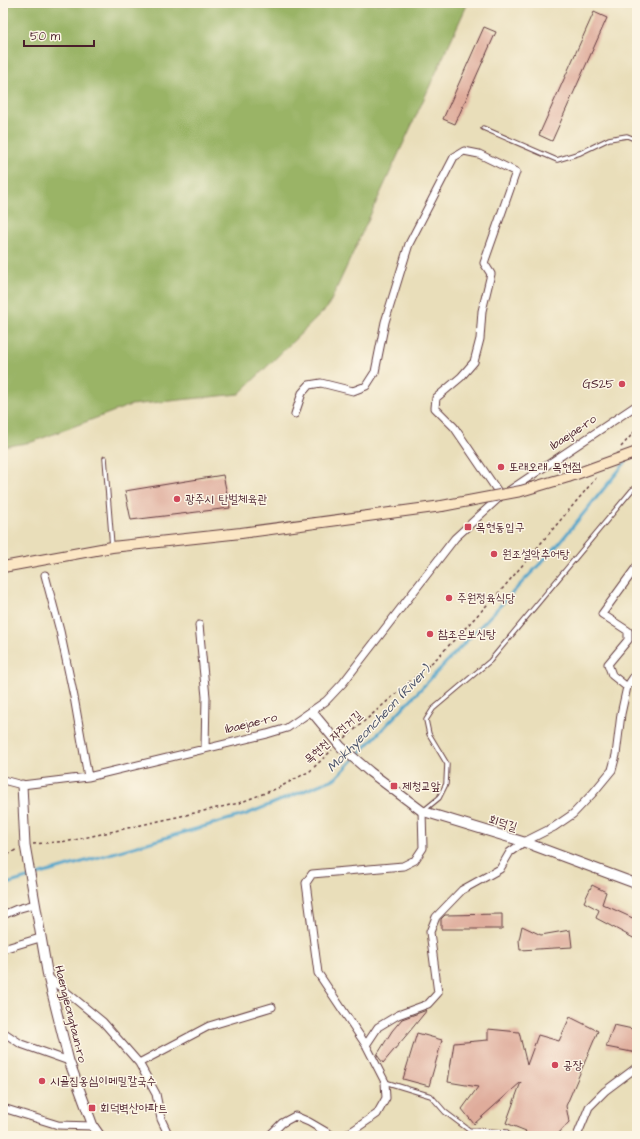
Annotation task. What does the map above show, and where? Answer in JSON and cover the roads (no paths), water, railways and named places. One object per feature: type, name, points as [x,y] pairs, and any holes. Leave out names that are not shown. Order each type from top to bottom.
[{"type":"main road","points":[[3,568],[112,547],[241,533],[442,506],[521,491],[568,477],[637,452]]},
{"type":"street","points":[[295,414],[302,393],[309,385],[322,383],[353,391],[366,386],[375,372],[385,322],[409,244],[454,157],[464,151],[479,154],[516,172],[484,263],[491,274],[482,311],[480,339],[474,362],[461,377],[436,398],[435,408],[454,426],[501,496]]},
{"type":"street","name":"Ibaejae-ro","points":[[3,780],[22,785],[88,777],[287,728],[326,701],[343,683],[455,538],[501,496],[637,405]]},
{"type":"street","points":[[627,687],[612,675],[608,664],[628,640],[628,631],[602,614],[637,566]]},
{"type":"street","points":[[45,575],[60,631],[74,697],[88,777]]},
{"type":"street","points":[[199,625],[206,697],[205,748]]},
{"type":"street","points":[[366,1045],[378,1027],[398,1015],[428,1004],[438,993],[430,932],[436,916],[462,890],[500,869],[510,852],[524,842],[554,827],[573,814],[612,770],[616,755],[621,714],[627,687],[637,672]]},
{"type":"street","name":"회덕길","points":[[312,712],[340,745],[370,772],[422,811],[524,842],[636,885]]},
{"type":"street","name":"Haengjeongtaun-ro","points":[[22,785],[25,845],[34,904],[48,977],[69,1061],[93,1126],[100,1136]]},
{"type":"street","points":[[345,1136],[377,1114],[386,1098],[385,1082],[366,1045],[318,973],[306,883],[312,874],[403,866],[415,860],[423,848],[422,811]]},
{"type":"street","points":[[3,915],[16,909],[34,904]]},
{"type":"street","points":[[3,949],[40,938]]},
{"type":"street","points":[[48,977],[103,1022],[140,1062],[156,1094],[162,1119],[169,1136]]},
{"type":"street","points":[[140,1062],[209,1026],[272,1008]]},
{"type":"street","points":[[3,1032],[21,1044],[69,1061]]},
{"type":"street","points":[[577,1136],[589,1107],[605,1090],[637,1067]]},
{"type":"street","points":[[3,1108],[58,1125],[93,1126]]},
{"type":"street","points":[[268,1136],[282,1123],[295,1116],[309,1122],[333,1136]]},
{"type":"lane","points":[[483,128],[557,160],[580,153],[609,138],[628,136],[637,140]]},
{"type":"lane","points":[[105,458],[112,547]]},
{"type":"lane","points":[[422,811],[439,798],[446,784],[447,764],[429,734],[426,720],[433,709],[490,661],[632,490],[637,487]]},
{"type":"lane","points":[[385,1082],[430,1096],[444,1112],[469,1130],[507,1132],[509,1136]]},
{"type":"waterway","name":"Mokhyeoncheon (River)","points":[[3,885],[247,814],[336,778],[556,547],[629,458]]},
{"type":"place","name":"GS25","points":[[622,384]]},
{"type":"place","name":"또래오래 목현점","points":[[501,467]]},
{"type":"place","name":"광주시 탄벌체육관","points":[[177,499]]},
{"type":"place","name":"목현동입구","points":[[468,527]]},
{"type":"place","name":"원조설악추어탕","points":[[494,554]]},
{"type":"place","name":"주원정육식당","points":[[449,598]]},
{"type":"place","name":"참조은보신탕","points":[[430,634]]},
{"type":"place","name":"제청교앞","points":[[394,786]]},
{"type":"place","name":"공장","points":[[555,1065]]},
{"type":"place","name":"시골집옹심이메밀칼국수","points":[[42,1081]]},
{"type":"place","name":"회덕벽산아파트","points":[[92,1108]]}]
